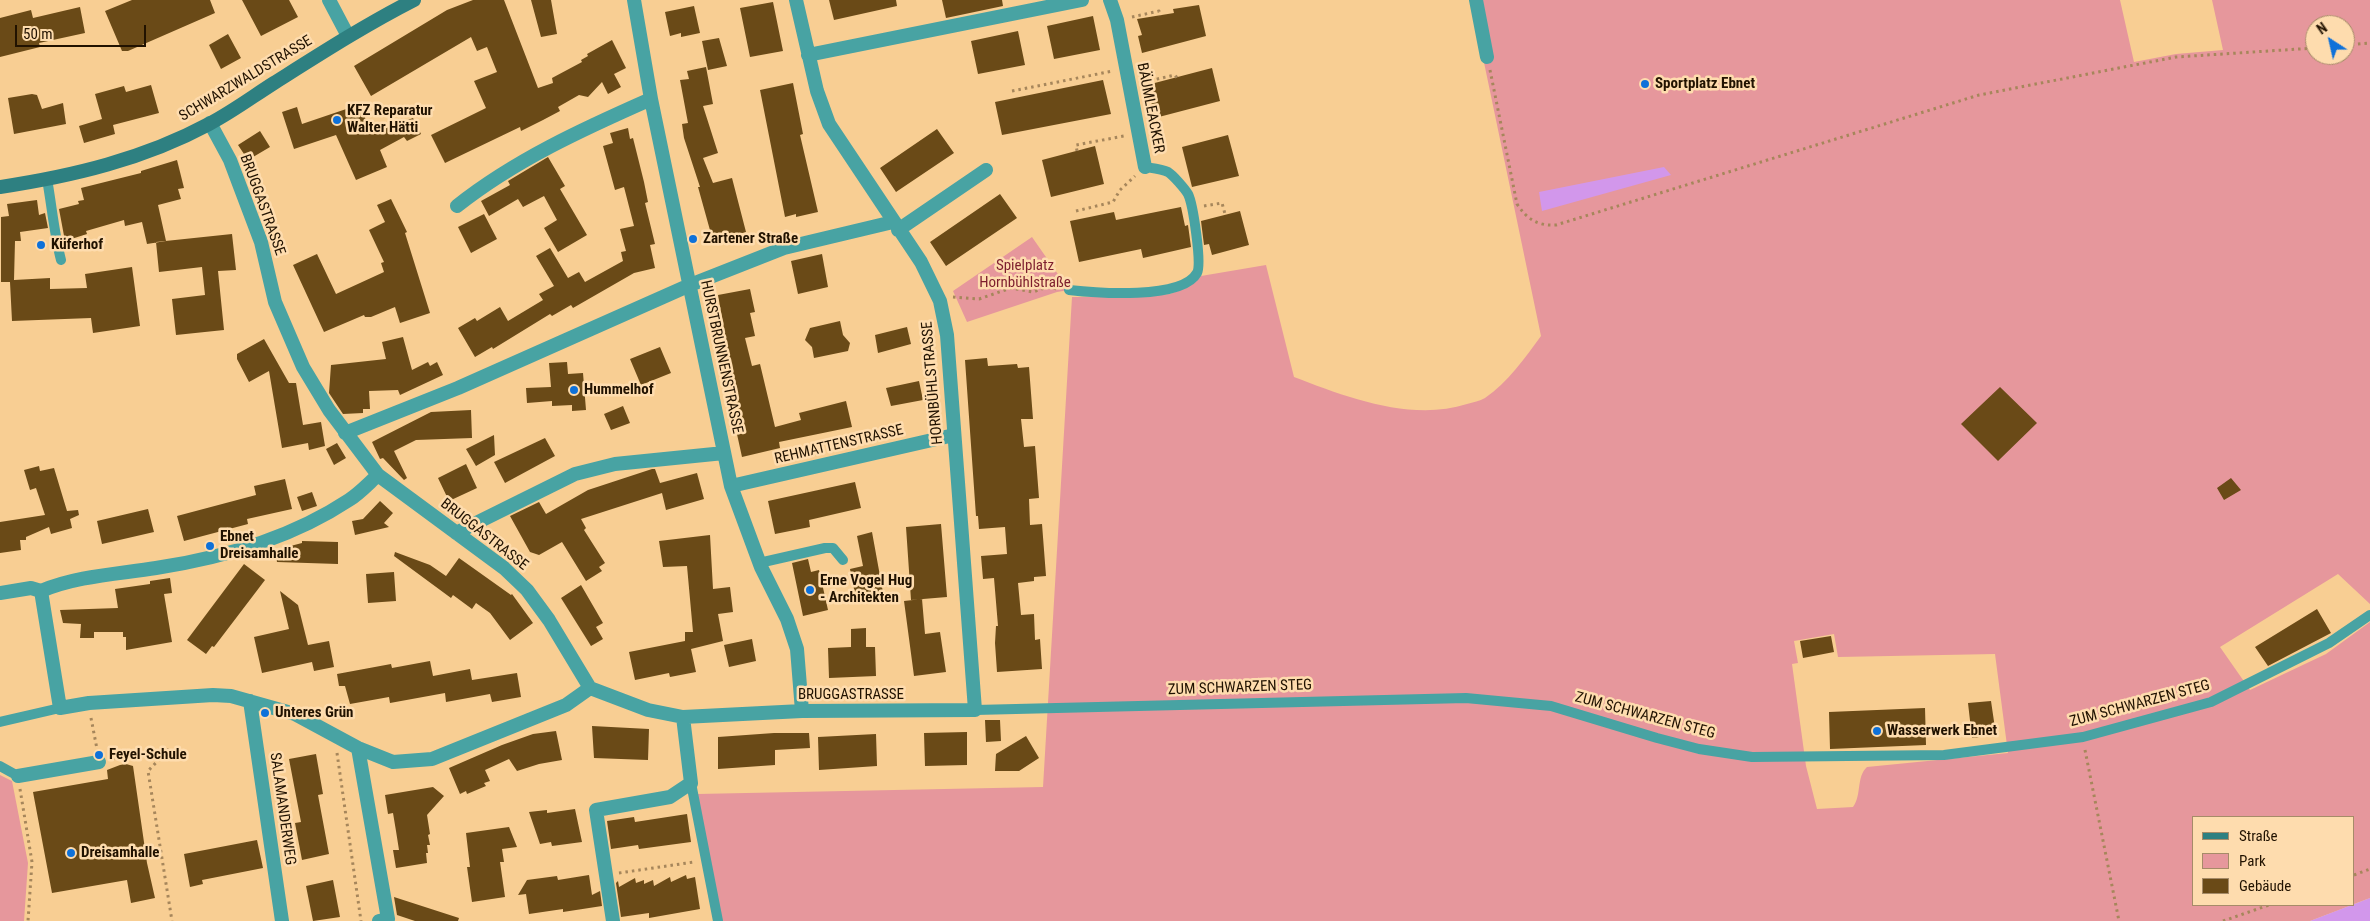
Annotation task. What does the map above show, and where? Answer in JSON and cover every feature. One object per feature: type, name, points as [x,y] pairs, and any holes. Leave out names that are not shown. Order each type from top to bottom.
[{"type":"main road","name":"SCHWARZWALDSTRASSE","points":[[0,188],[121,162],[166,144],[210,124],[348,36],[414,0]]},
{"type":"street","points":[[329,0],[348,36]]},
{"type":"street","name":"HURSTBRUNNENSTRASSE","points":[[634,0],[651,100],[730,486],[760,564],[787,619],[797,649],[802,711]]},
{"type":"street","name":"HORNBÜHLSTRASSE","points":[[796,0],[817,91],[829,124],[921,262],[940,301],[947,335],[975,710]]},
{"type":"street","points":[[808,54],[1082,0]]},
{"type":"street","name":"BÄUMLEACKER","points":[[1110,0],[1117,20],[1137,134],[1145,167]]},
{"type":"street","points":[[1476,0],[1487,57]]},
{"type":"street","points":[[456,206],[487,182],[582,129],[651,100]]},
{"type":"street","name":"BRUGGASTRASSE","points":[[210,124],[230,160],[261,242],[275,302],[292,343],[308,376],[344,433],[378,475],[504,568],[527,590],[549,620],[590,688],[648,710],[683,717],[802,711],[975,710]]},
{"type":"street","points":[[344,433],[458,388],[690,285],[784,248],[896,226],[986,170]]},
{"type":"street","name":"REHMATTENSTRASSE","points":[[730,486],[954,436]]},
{"type":"street","points":[[456,533],[574,474],[615,464],[724,453]]},
{"type":"street","points":[[0,593],[31,588],[40,591],[58,583],[164,567],[262,542],[318,518],[351,499],[378,475]]},
{"type":"street","points":[[40,591],[60,708],[89,703],[213,695],[250,701],[295,714],[334,733],[358,748],[393,762],[432,759],[566,706],[590,688]]},
{"type":"street","name":"SALAMANDERWEG","points":[[250,701],[282,921]]},
{"type":"street","points":[[613,921],[596,810],[670,798],[691,783],[683,717]]},
{"type":"street","points":[[358,748],[386,920]]},
{"type":"street","points":[[18,776],[100,762]]},
{"type":"lane","name":"BÄUMLEACKER","points":[[1069,290],[1146,292],[1167,290],[1184,284],[1197,273],[1200,257],[1188,195],[1168,172],[1145,167]]},
{"type":"lane","points":[[47,179],[53,211],[53,231],[61,260]]},
{"type":"lane","points":[[760,564],[825,548],[833,548],[843,560]]},
{"type":"lane","name":"ZUM SCHWARZEN STEG","points":[[975,710],[1466,698],[1551,706],[1699,749],[1752,757],[1944,755],[2082,737],[2211,702],[2330,643],[2370,615]]},
{"type":"lane","points":[[0,722],[60,708]]},
{"type":"lane","points":[[0,766],[18,776]]},
{"type":"lane","points":[[691,783],[708,860],[718,921]]},
{"type":"path","points":[[1117,20],[1159,11],[1160,16]]},
{"type":"path","points":[[2355,44],[2370,43]]},
{"type":"path","points":[[1487,57],[1517,204],[1524,215],[1544,226],[1556,225],[1979,95],[2176,57],[2305,49]]},
{"type":"path","points":[[1012,91],[1126,69]]},
{"type":"path","points":[[1128,86],[1175,75],[1177,78]]},
{"type":"path","points":[[1077,151],[1076,145],[1137,134]]},
{"type":"path","points":[[1076,211],[1113,202],[1120,190],[1145,167]]},
{"type":"path","points":[[1191,209],[1222,203],[1225,214]]},
{"type":"path","points":[[940,301],[955,296],[979,298],[1011,288],[1032,292],[1046,287],[1069,290]]},
{"type":"path","points":[[89,703],[100,762],[169,749],[148,771],[172,921]]},
{"type":"path","points":[[334,733],[361,921]]},
{"type":"path","points":[[2082,737],[2119,921]]},
{"type":"path","points":[[18,776],[32,862],[28,921]]},
{"type":"path","points":[[606,875],[708,860]]},
{"type":"path","points":[[2355,875],[2370,869]]},
{"type":"path","points":[[2223,921],[2266,906]]},
{"type":"green space","points":[[1471,0],[2120,0],[2134,62],[2176,54],[2223,50],[2212,0],[2370,0],[2370,604],[2338,574],[2220,647],[2250,690],[2326,654],[2370,622],[2370,898],[2355,904],[2355,816],[2192,816],[2192,906],[2349,906],[2310,921],[721,921],[697,794],[1043,787],[1072,297],[1129,297],[1170,294],[1188,287],[1201,276],[1266,265],[1294,377],[1379,405],[1401,409],[1424,410],[1446,409],[1483,399],[1509,377],[1541,336]],"holes":[[[1834,634],[1838,657],[1995,654],[2008,753],[1867,767],[1861,776],[1856,802],[1853,807],[1817,809],[1806,766],[1792,664],[1798,663],[1794,641]]]},
{"type":"green space","name":"Spielplatz Hornbühlstraße","points":[[1032,237],[1069,290],[1057,292],[967,322],[953,291]]},
{"type":"green space","points":[[0,775],[12,781],[28,863],[24,921],[0,921]]},
{"type":"shaded area","points":[[1664,167],[1671,175],[1542,211],[1539,192]]},
{"type":"shaded area","points":[[2370,898],[2370,921],[2310,921],[2349,906],[2355,906],[2355,904]]},
{"type":"building","points":[[132,0],[210,0],[215,13],[128,51],[122,51],[105,11]]},
{"type":"building","points":[[242,0],[289,0],[298,17],[261,36]]},
{"type":"building","points":[[473,0],[504,0],[538,88],[553,83],[552,78],[582,62],[581,60],[588,56],[587,54],[612,40],[626,68],[614,74],[621,87],[608,94],[602,82],[588,97],[579,95],[558,107],[560,111],[543,120],[521,131],[520,127],[445,163],[431,135],[486,108],[474,81],[497,72],[487,47],[477,51],[471,37],[371,96],[354,66],[447,10]]},
{"type":"building","points":[[531,0],[551,0],[557,34],[541,37]]},
{"type":"building","points":[[829,0],[896,0],[897,6],[834,20]]},
{"type":"building","points":[[942,0],[1002,0],[1003,6],[946,18]]},
{"type":"building","points":[[773,2],[783,51],[750,57],[740,8]]},
{"type":"building","points":[[1199,5],[1206,36],[1142,53],[1138,36],[1142,35],[1137,19],[1174,13],[1173,9]]},
{"type":"building","points":[[694,6],[700,33],[681,37],[681,33],[670,36],[665,12]]},
{"type":"building","points":[[80,7],[85,33],[39,43],[40,47],[0,57],[0,18],[31,10],[33,18]]},
{"type":"building","points":[[1093,16],[1100,50],[1054,59],[1047,26]]},
{"type":"building","points":[[1018,31],[1025,65],[978,74],[971,41]]},
{"type":"building","points":[[228,34],[241,58],[221,69],[209,45]]},
{"type":"building","points":[[719,38],[727,66],[708,70],[702,41]]},
{"type":"building","points":[[706,67],[713,104],[703,106],[718,153],[703,158],[713,183],[732,178],[746,232],[713,241],[698,187],[700,187],[684,138],[682,124],[688,123],[680,80],[689,79],[687,71]]},
{"type":"building","points":[[1212,68],[1220,101],[1155,118],[1147,85]]},
{"type":"building","points":[[1103,80],[1111,114],[1002,135],[995,102]]},
{"type":"building","points":[[793,83],[803,134],[800,135],[818,212],[796,217],[796,214],[785,217],[760,90]]},
{"type":"building","points":[[151,85],[159,113],[113,125],[115,134],[84,143],[79,126],[102,119],[95,94],[124,86],[126,92]]},
{"type":"building","points":[[32,94],[37,95],[42,109],[63,103],[66,124],[14,134],[8,98]]},
{"type":"building","points":[[361,104],[370,134],[413,118],[421,134],[407,141],[404,137],[380,150],[387,167],[356,180],[336,135],[294,149],[282,112],[297,107],[302,124]]},
{"type":"building","points":[[628,128],[630,139],[633,138],[648,202],[645,203],[655,244],[650,245],[655,268],[634,273],[573,308],[571,305],[552,316],[550,314],[493,349],[492,347],[475,357],[458,328],[475,318],[477,321],[500,307],[508,321],[543,300],[539,294],[554,286],[536,256],[550,248],[568,278],[579,272],[585,282],[623,261],[621,252],[626,251],[620,229],[634,226],[624,187],[615,190],[603,146],[613,143],[610,133]]},
{"type":"building","points":[[937,129],[954,153],[896,192],[880,168]]},
{"type":"building","points":[[260,131],[270,147],[248,160],[238,145]]},
{"type":"building","points":[[1228,135],[1239,176],[1192,187],[1182,147]]},
{"type":"building","points":[[1095,146],[1104,184],[1051,197],[1042,160]]},
{"type":"building","points":[[548,157],[565,186],[560,189],[587,235],[558,252],[544,228],[557,220],[544,196],[523,207],[518,199],[489,216],[481,201],[510,185],[508,181]]},
{"type":"building","points":[[177,160],[184,188],[178,189],[181,199],[158,205],[166,241],[147,244],[142,222],[125,226],[124,220],[86,231],[87,234],[65,241],[59,209],[79,204],[78,201],[84,200],[81,188],[141,173],[141,171]]},
{"type":"building","points":[[1000,194],[1017,218],[946,266],[930,242]]},
{"type":"building","points":[[391,199],[407,232],[405,233],[430,313],[400,323],[395,307],[371,317],[365,317],[364,315],[324,332],[293,265],[317,254],[336,294],[384,272],[381,263],[384,262],[369,230],[385,222],[377,205]]},
{"type":"building","points":[[37,200],[39,215],[45,213],[48,228],[20,232],[21,241],[15,241],[14,280],[50,278],[50,289],[87,288],[85,274],[132,267],[140,326],[93,333],[91,318],[12,321],[10,282],[1,282],[1,217],[9,216],[7,204]]},
{"type":"building","points":[[1181,207],[1185,226],[1188,225],[1191,247],[1143,258],[1141,249],[1079,262],[1070,221],[1114,212],[1116,220]]},
{"type":"building","points":[[1240,211],[1249,245],[1212,255],[1209,244],[1204,245],[1201,221]]},
{"type":"building","points":[[484,214],[497,239],[471,253],[458,227]]},
{"type":"building","points":[[232,234],[236,270],[218,271],[224,330],[176,335],[172,299],[205,295],[202,267],[159,272],[156,242]]},
{"type":"building","points":[[822,254],[828,287],[798,294],[791,261]]},
{"type":"building","points":[[750,289],[755,312],[750,313],[755,336],[745,338],[752,366],[760,364],[775,427],[801,420],[799,413],[846,401],[852,427],[779,442],[780,448],[742,457],[735,425],[741,424],[724,355],[718,319],[722,318],[718,295]]},
{"type":"building","points":[[840,321],[843,335],[850,343],[848,351],[814,358],[812,347],[805,340],[810,328]]},
{"type":"building","points":[[907,327],[911,344],[878,353],[875,335]]},
{"type":"building","points":[[403,337],[412,370],[428,362],[430,366],[437,362],[443,375],[400,395],[398,390],[369,391],[370,409],[363,409],[363,413],[343,414],[329,393],[331,365],[386,359],[382,342]]},
{"type":"building","points":[[264,339],[289,383],[296,383],[303,425],[321,422],[325,446],[309,450],[308,443],[282,448],[269,371],[249,382],[237,359],[237,354]]},
{"type":"building","points":[[660,347],[671,373],[641,385],[630,359]]},
{"type":"building","points":[[987,358],[988,366],[1017,364],[1018,368],[1029,367],[1033,419],[1021,419],[1024,447],[1035,446],[1039,498],[1029,499],[1030,525],[1042,524],[1046,576],[1034,577],[1034,581],[1018,583],[1021,615],[1034,614],[1035,640],[1040,639],[1042,669],[997,672],[995,643],[996,626],[998,626],[994,578],[983,579],[981,556],[1007,554],[1005,527],[979,529],[978,516],[976,516],[965,360]]},
{"type":"building","points":[[567,362],[568,374],[583,373],[586,410],[572,411],[572,405],[552,406],[552,401],[527,403],[526,388],[551,387],[549,363]]},
{"type":"building","points":[[919,381],[923,400],[891,406],[886,388]]},
{"type":"building","points":[[2000,387],[2037,423],[1998,461],[1961,424]]},
{"type":"building","points":[[623,406],[630,423],[611,430],[604,414]]},
{"type":"building","points":[[471,410],[472,438],[416,440],[394,451],[407,478],[404,480],[383,458],[380,459],[372,442],[431,412]]},
{"type":"building","points":[[494,435],[495,455],[476,466],[466,449]]},
{"type":"building","points":[[545,438],[555,456],[505,483],[494,462]]},
{"type":"building","points":[[337,443],[346,458],[334,465],[326,449]]},
{"type":"building","points":[[466,464],[477,488],[449,501],[438,478]]},
{"type":"building","points":[[39,466],[40,471],[54,468],[67,511],[78,510],[79,515],[70,519],[72,528],[51,534],[49,527],[26,537],[26,540],[20,540],[21,550],[0,553],[0,522],[45,515],[36,488],[30,490],[24,470]]},
{"type":"building","points":[[655,469],[660,483],[697,473],[704,499],[666,510],[662,493],[581,519],[586,528],[584,530],[605,563],[599,567],[602,571],[586,581],[562,542],[539,555],[530,552],[510,516],[539,502],[546,514],[588,490]]},
{"type":"building","points":[[2231,478],[2241,490],[2224,500],[2217,488]]},
{"type":"building","points":[[285,479],[292,509],[247,519],[248,524],[184,541],[177,516],[256,495],[254,486]]},
{"type":"building","points":[[855,482],[861,508],[809,520],[810,527],[775,534],[768,501]]},
{"type":"building","points":[[312,492],[317,506],[302,511],[297,497]]},
{"type":"building","points":[[380,501],[393,513],[384,523],[389,527],[355,535],[352,521],[363,519]]},
{"type":"building","points":[[148,509],[154,532],[102,544],[97,521]]},
{"type":"building","points":[[941,524],[947,597],[911,600],[906,527]]},
{"type":"building","points":[[872,532],[884,598],[857,604],[850,569],[863,566],[857,536]]},
{"type":"building","points":[[710,535],[713,589],[730,587],[733,612],[718,614],[723,641],[691,649],[696,672],[670,677],[669,673],[635,680],[629,652],[685,641],[685,632],[693,632],[687,566],[663,567],[659,541]]},
{"type":"building","points":[[302,541],[338,542],[338,564],[277,562],[275,550],[302,543]]},
{"type":"building","points":[[395,552],[430,565],[446,576],[459,558],[512,594],[533,623],[510,640],[490,613],[476,603],[472,609],[453,595],[451,598],[394,556]]},
{"type":"building","points":[[808,559],[811,572],[819,570],[828,610],[803,616],[792,563]]},
{"type":"building","points":[[244,564],[265,580],[214,647],[212,646],[206,654],[187,640]]},
{"type":"building","points":[[394,572],[396,601],[368,603],[366,574]]},
{"type":"building","points":[[170,578],[172,593],[164,594],[172,642],[126,650],[126,637],[123,637],[123,632],[94,632],[94,638],[80,638],[81,624],[63,623],[60,610],[118,608],[115,589],[150,584],[150,581]]},
{"type":"building","points":[[581,585],[603,623],[596,627],[603,639],[591,646],[561,598]]},
{"type":"building","points":[[280,591],[298,605],[308,645],[329,641],[334,667],[314,671],[312,662],[262,673],[254,637],[289,629]]},
{"type":"building","points":[[922,599],[925,634],[940,632],[946,672],[914,676],[904,601]]},
{"type":"building","points":[[2317,609],[2331,633],[2268,666],[2255,647]]},
{"type":"building","points":[[866,628],[866,647],[875,647],[876,676],[829,678],[828,648],[851,647],[851,629]]},
{"type":"building","points":[[1831,636],[1834,652],[1803,658],[1800,641]]},
{"type":"building","points":[[752,639],[756,661],[729,667],[724,645]]},
{"type":"building","points":[[430,661],[433,676],[470,669],[472,680],[517,673],[521,697],[492,702],[490,694],[446,702],[445,693],[390,703],[389,697],[350,704],[345,686],[339,686],[337,674],[391,664],[392,668]]},
{"type":"building","points":[[1991,701],[1996,735],[1972,738],[1968,703]]},
{"type":"building","name":"Wasserwerk Ebnet","points":[[1925,708],[1926,745],[1830,749],[1829,712]]},
{"type":"building","points":[[985,720],[1000,720],[1001,741],[986,742]]},
{"type":"building","points":[[592,726],[649,729],[648,760],[594,758]]},
{"type":"building","points":[[556,731],[562,760],[539,764],[517,771],[509,759],[485,770],[490,781],[484,783],[486,786],[467,794],[466,791],[460,794],[449,768],[533,734]]},
{"type":"building","points":[[967,732],[967,765],[925,766],[924,733]]},
{"type":"building","points":[[774,733],[809,733],[810,748],[775,750],[775,765],[718,769],[718,737]]},
{"type":"building","points":[[876,734],[877,766],[819,770],[818,737]]},
{"type":"building","points":[[1026,736],[1039,758],[1019,771],[995,771],[996,754]]},
{"type":"building","points":[[316,754],[323,794],[318,795],[329,854],[302,860],[295,823],[301,822],[289,759]]},
{"type":"building","points":[[126,764],[133,766],[147,863],[155,898],[131,903],[127,880],[52,893],[33,792],[108,779],[107,770]]},
{"type":"building","points":[[433,787],[444,796],[427,815],[430,845],[427,845],[427,863],[396,868],[393,850],[399,850],[393,813],[388,814],[385,795]]},
{"type":"building","points":[[575,809],[582,842],[552,846],[551,842],[540,844],[529,812],[547,810],[547,813]]},
{"type":"building","points":[[687,814],[691,842],[639,849],[638,845],[611,849],[607,821],[634,817],[635,822]]},
{"type":"building","points":[[509,827],[517,847],[502,849],[504,862],[500,862],[505,897],[472,902],[467,867],[470,867],[466,833]]},
{"type":"building","points":[[257,840],[263,868],[202,880],[203,884],[190,887],[184,854]]},
{"type":"building","points":[[589,875],[592,895],[600,891],[602,906],[563,912],[563,909],[529,914],[526,894],[518,895],[527,880],[557,876],[558,880]]},
{"type":"building","points":[[686,875],[687,879],[695,877],[700,909],[649,918],[649,913],[621,917],[616,883],[618,881],[619,887],[635,878],[636,883],[644,880],[644,884],[653,880],[654,886],[670,877],[671,882]]},
{"type":"building","points":[[333,880],[340,917],[313,921],[306,886]]},
{"type":"building","points":[[394,897],[459,918],[458,921],[415,921],[397,915]]},
{"type":"place","name":"Sportplatz Ebnet","points":[[1645,84]]},
{"type":"place","name":"KFZ Reparatur Walter Hätti","points":[[337,120]]},
{"type":"place","name":"Zartener Straße","points":[[693,239]]},
{"type":"place","name":"Küferhof","points":[[41,245]]},
{"type":"place","name":"Hummelhof","points":[[574,390]]},
{"type":"place","name":"Ebnet Dreisamhalle","points":[[210,546]]},
{"type":"place","name":"Erne Vogel Hug - Architekten","points":[[810,590]]},
{"type":"place","name":"Unteres Grün","points":[[265,713]]},
{"type":"place","name":"Wasserwerk Ebnet","points":[[1877,731]]},
{"type":"place","name":"Feyel-Schule","points":[[99,755]]},
{"type":"place","name":"Dreisamhalle","points":[[71,853]]}]
